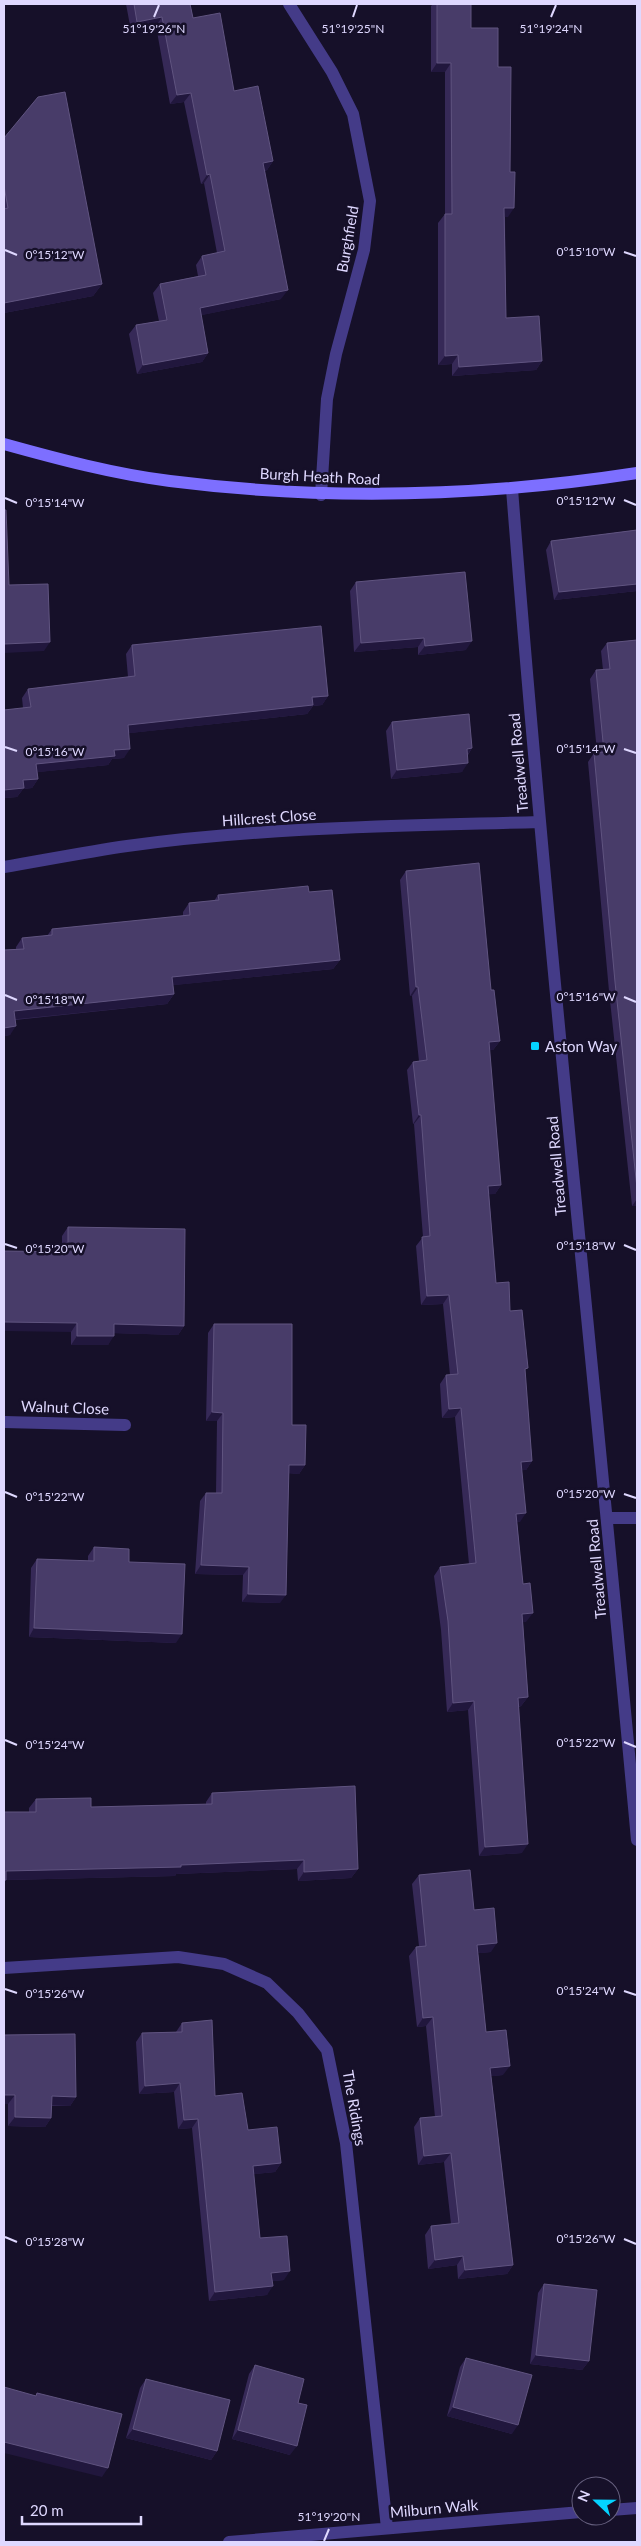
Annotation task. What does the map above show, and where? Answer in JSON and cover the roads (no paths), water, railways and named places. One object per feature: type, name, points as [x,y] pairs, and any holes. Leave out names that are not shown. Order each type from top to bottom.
[{"type":"main road","name":"Burgh Heath Road","points":[[4,444],[62,460],[169,481],[321,495],[407,495],[512,488],[637,473]]},
{"type":"street","name":"Burghfield","points":[[289,4],[332,72],[352,114],[370,201],[364,250],[336,354],[327,399],[321,495]]},
{"type":"street","name":"Treadwell Road","points":[[512,488],[539,822],[608,1518],[637,1840]]},
{"type":"street","name":"Hillcrest Close","points":[[4,867],[128,846],[225,836],[308,830],[539,822]]},
{"type":"street","name":"Walnut Close","points":[[4,1422],[125,1425]]},
{"type":"street","points":[[608,1518],[637,1518]]},
{"type":"street","name":"The Ridings","points":[[4,1968],[178,1958],[224,1964],[267,1983],[298,2013],[327,2050],[346,2143],[387,2528]]},
{"type":"street","points":[[621,2509],[637,2508]]},
{"type":"street","name":"Milburn Walk","points":[[229,2542],[571,2513]]},
{"type":"place","name":"Aston Way","points":[[535,1046]]}]
